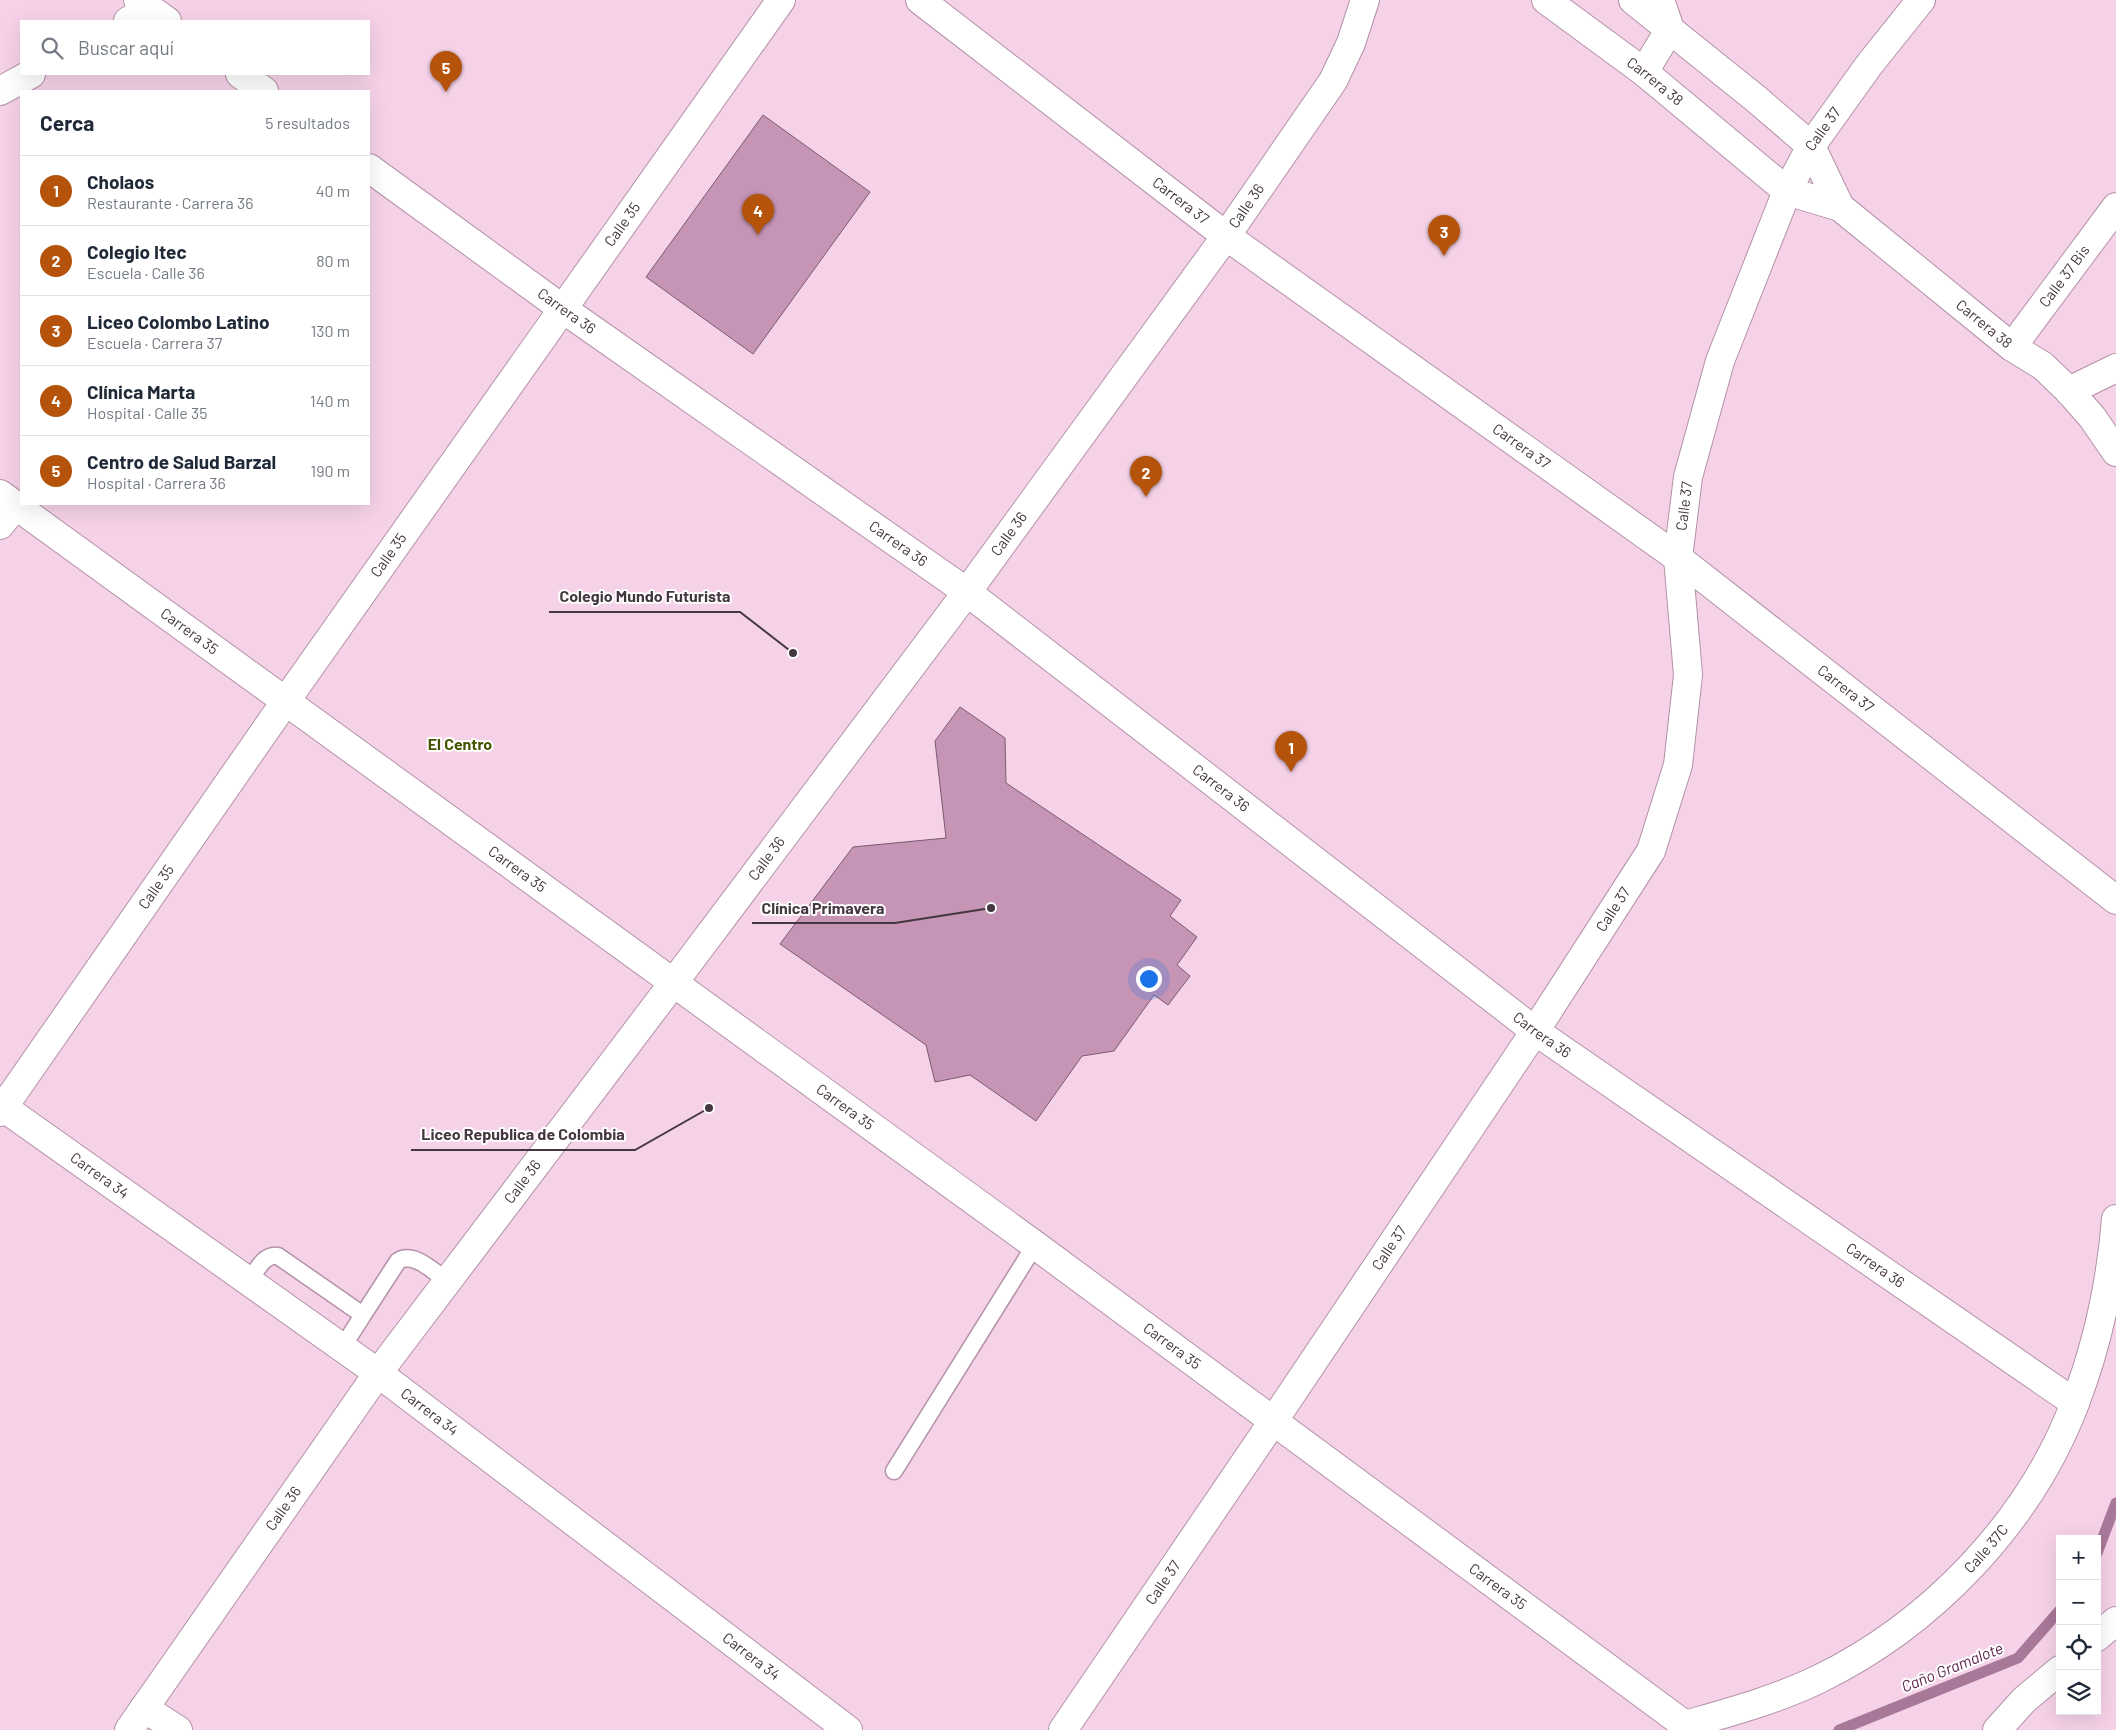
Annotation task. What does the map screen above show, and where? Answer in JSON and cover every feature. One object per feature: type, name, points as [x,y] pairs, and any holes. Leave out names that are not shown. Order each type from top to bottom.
[{"type":"street","name":"Calle 35","points":[[1,1108],[781,0]]},
{"type":"street","name":"Carrera 37","points":[[920,0],[1226,236],[1678,558],[2116,900]]},
{"type":"street","name":"Calle 36","points":[[129,1730],[378,1373],[967,592],[1226,236],[1333,81],[1351,43],[1365,0]]},
{"type":"street","name":"Carrera 38","points":[[1546,0],[1644,72],[1787,191],[1840,207],[2012,347],[2043,366],[2092,416],[2116,452]]},
{"type":"street","name":"Carrera 38","points":[[1633,0],[1810,146],[1840,207]]},
{"type":"street","points":[[1644,72],[1670,29],[1660,0]]},
{"type":"street","name":"Calle 37","points":[[1063,1730],[1535,1031],[1651,851],[1678,765],[1688,675],[1678,558],[1688,477],[1720,361],[1787,191],[1810,146],[1869,65],[1920,0]]},
{"type":"street","points":[[0,91],[29,75]]},
{"type":"street","points":[[241,75],[263,90]]},
{"type":"street","name":"Carrera 36","points":[[370,169],[563,309],[967,592],[1535,1031],[2075,1403]]},
{"type":"street","name":"Calle 37 Bis","points":[[2012,347],[2116,207]]},
{"type":"street","points":[[2069,391],[2116,368]]},
{"type":"street","name":"Carrera 35","points":[[5,508],[285,702],[674,982],[1274,1420],[1684,1728]]},
{"type":"street","name":"Carrera 34","points":[[1,1108],[378,1373],[848,1730]]},
{"type":"street","name":"Calle 37C","points":[[1684,1728],[1774,1699],[1818,1679],[1869,1651],[1901,1629],[1938,1598],[1972,1565],[2004,1528],[2032,1488],[2055,1447],[2075,1403],[2093,1346],[2106,1289],[2116,1219]]},
{"type":"street","points":[[2101,1634],[2116,1621]]},
{"type":"street","points":[[1997,1730],[2024,1700],[2056,1673]]},
{"type":"street","points":[[144,1708],[178,1730]]},
{"type":"lane","points":[[894,1471],[1035,1246]]},
{"type":"lane","points":[[249,1281],[267,1257],[278,1256],[363,1315]]},
{"type":"lane","points":[[342,1348],[398,1261],[404,1257],[413,1258],[447,1281]]},
{"type":"building","points":[[763,115],[870,192],[753,354],[646,277]]},
{"type":"building","points":[[960,707],[1005,738],[1006,783],[1181,900],[1170,916],[1197,937],[1177,965],[1190,976],[1168,1005],[1154,995],[1114,1051],[1082,1056],[1036,1121],[970,1075],[935,1082],[926,1045],[780,944],[853,847],[946,838],[935,741]]},
{"type":"waterway","name":"Caño Gramalote","points":[[2101,1542],[2116,1503]]},
{"type":"waterway","name":"Caño Gramalote","points":[[1839,1730],[2018,1658],[2056,1615]]},
{"type":"place","name":"Centro de Salud Barzal","points":[[446,92]]},
{"type":"place","name":"Clínica Marta","points":[[758,235]]},
{"type":"place","name":"Liceo Colombo Latino","points":[[1444,256]]},
{"type":"place","name":"Colegio Itec","points":[[1146,497]]},
{"type":"place","name":"Colegio Mundo Futurista","points":[[793,653]]},
{"type":"place","name":"Cholaos","points":[[1291,772]]},
{"type":"place","name":"Clínica Primavera","points":[[991,908]]},
{"type":"place","name":"Liceo Republica de Colombia","points":[[709,1108]]},
{"type":"district","name":"El Centro","points":[[460,744]]}]
